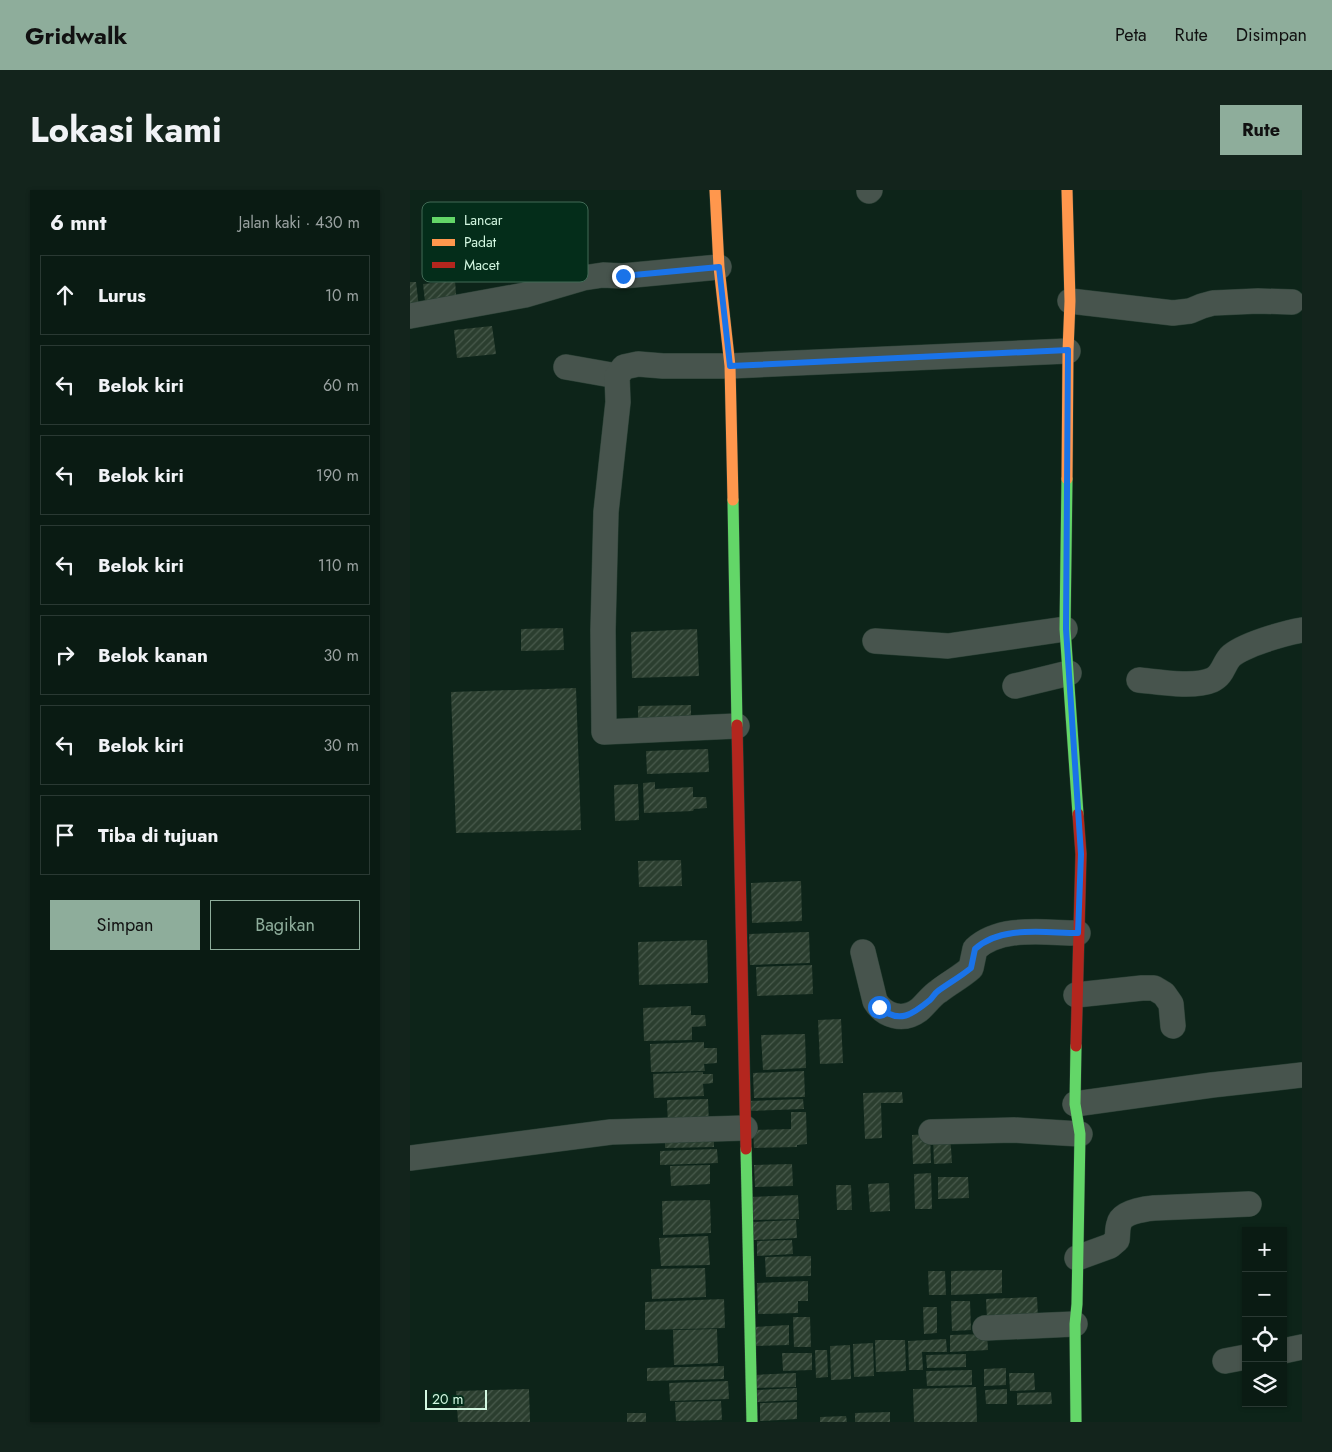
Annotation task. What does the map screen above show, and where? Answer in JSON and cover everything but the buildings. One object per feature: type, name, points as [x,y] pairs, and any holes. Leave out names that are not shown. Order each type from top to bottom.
[{"type":"street","points":[[716,190],[719,267],[730,366],[752,1422]]},
{"type":"street","points":[[1067,190],[1070,301],[1066,629],[1081,854],[1076,995],[1075,1104],[1080,1134],[1075,1324],[1076,1422]]},
{"type":"street","points":[[588,277],[719,267]]},
{"type":"street","points":[[410,316],[525,295],[569,282]]},
{"type":"street","points":[[1070,301],[1173,313],[1190,311],[1213,303],[1292,302]]},
{"type":"street","points":[[738,726],[604,732],[603,630],[606,512],[618,402],[618,376],[624,367],[638,364],[730,366],[1068,350]]},
{"type":"street","points":[[566,367],[618,376]]},
{"type":"street","points":[[875,641],[948,646],[1066,629]]},
{"type":"street","points":[[1139,680],[1192,684],[1203,683],[1218,677],[1230,657],[1236,652],[1269,638],[1302,630]]},
{"type":"street","points":[[1015,686],[1069,673]]},
{"type":"street","points":[[863,952],[875,1001],[885,1012],[894,1016],[903,1016],[920,1009],[937,992],[971,968],[975,949],[988,940],[1010,932],[1078,933]]},
{"type":"street","points":[[1076,995],[1154,988],[1164,994],[1171,1004],[1174,1026]]},
{"type":"street","points":[[1075,1104],[1302,1075]]},
{"type":"street","points":[[410,1158],[611,1132],[745,1128]]},
{"type":"street","points":[[931,1132],[1014,1130],[1080,1134]]},
{"type":"street","points":[[1077,1258],[1110,1246],[1117,1240],[1118,1224],[1122,1218],[1131,1213],[1142,1210],[1249,1204]]},
{"type":"street","points":[[985,1328],[1075,1324]]},
{"type":"street","points":[[1287,1350],[1302,1347]]},
{"type":"traffic: fast","points":[[1067,479],[1065,629],[1078,814]]},
{"type":"traffic: fast","points":[[733,500],[737,725]]},
{"type":"traffic: fast","points":[[1076,1046],[1075,1104],[1080,1134],[1075,1324],[1076,1422]]},
{"type":"traffic: fast","points":[[746,1149],[752,1422]]},
{"type":"traffic: slow","points":[[715,190],[719,267],[730,366],[733,500]]},
{"type":"traffic: slow","points":[[1067,190],[1070,301],[1067,479]]},
{"type":"traffic: jam","points":[[737,725],[746,1149]]},
{"type":"traffic: jam","points":[[1076,1046],[1081,854],[1078,814]]},
{"type":"route","points":[[623,276],[719,267],[730,366],[1068,350],[1066,629],[1081,854],[1078,933],[1010,932],[988,940],[975,949],[971,968],[937,992],[932,999],[914,1013],[894,1016],[879,1007]]}]
